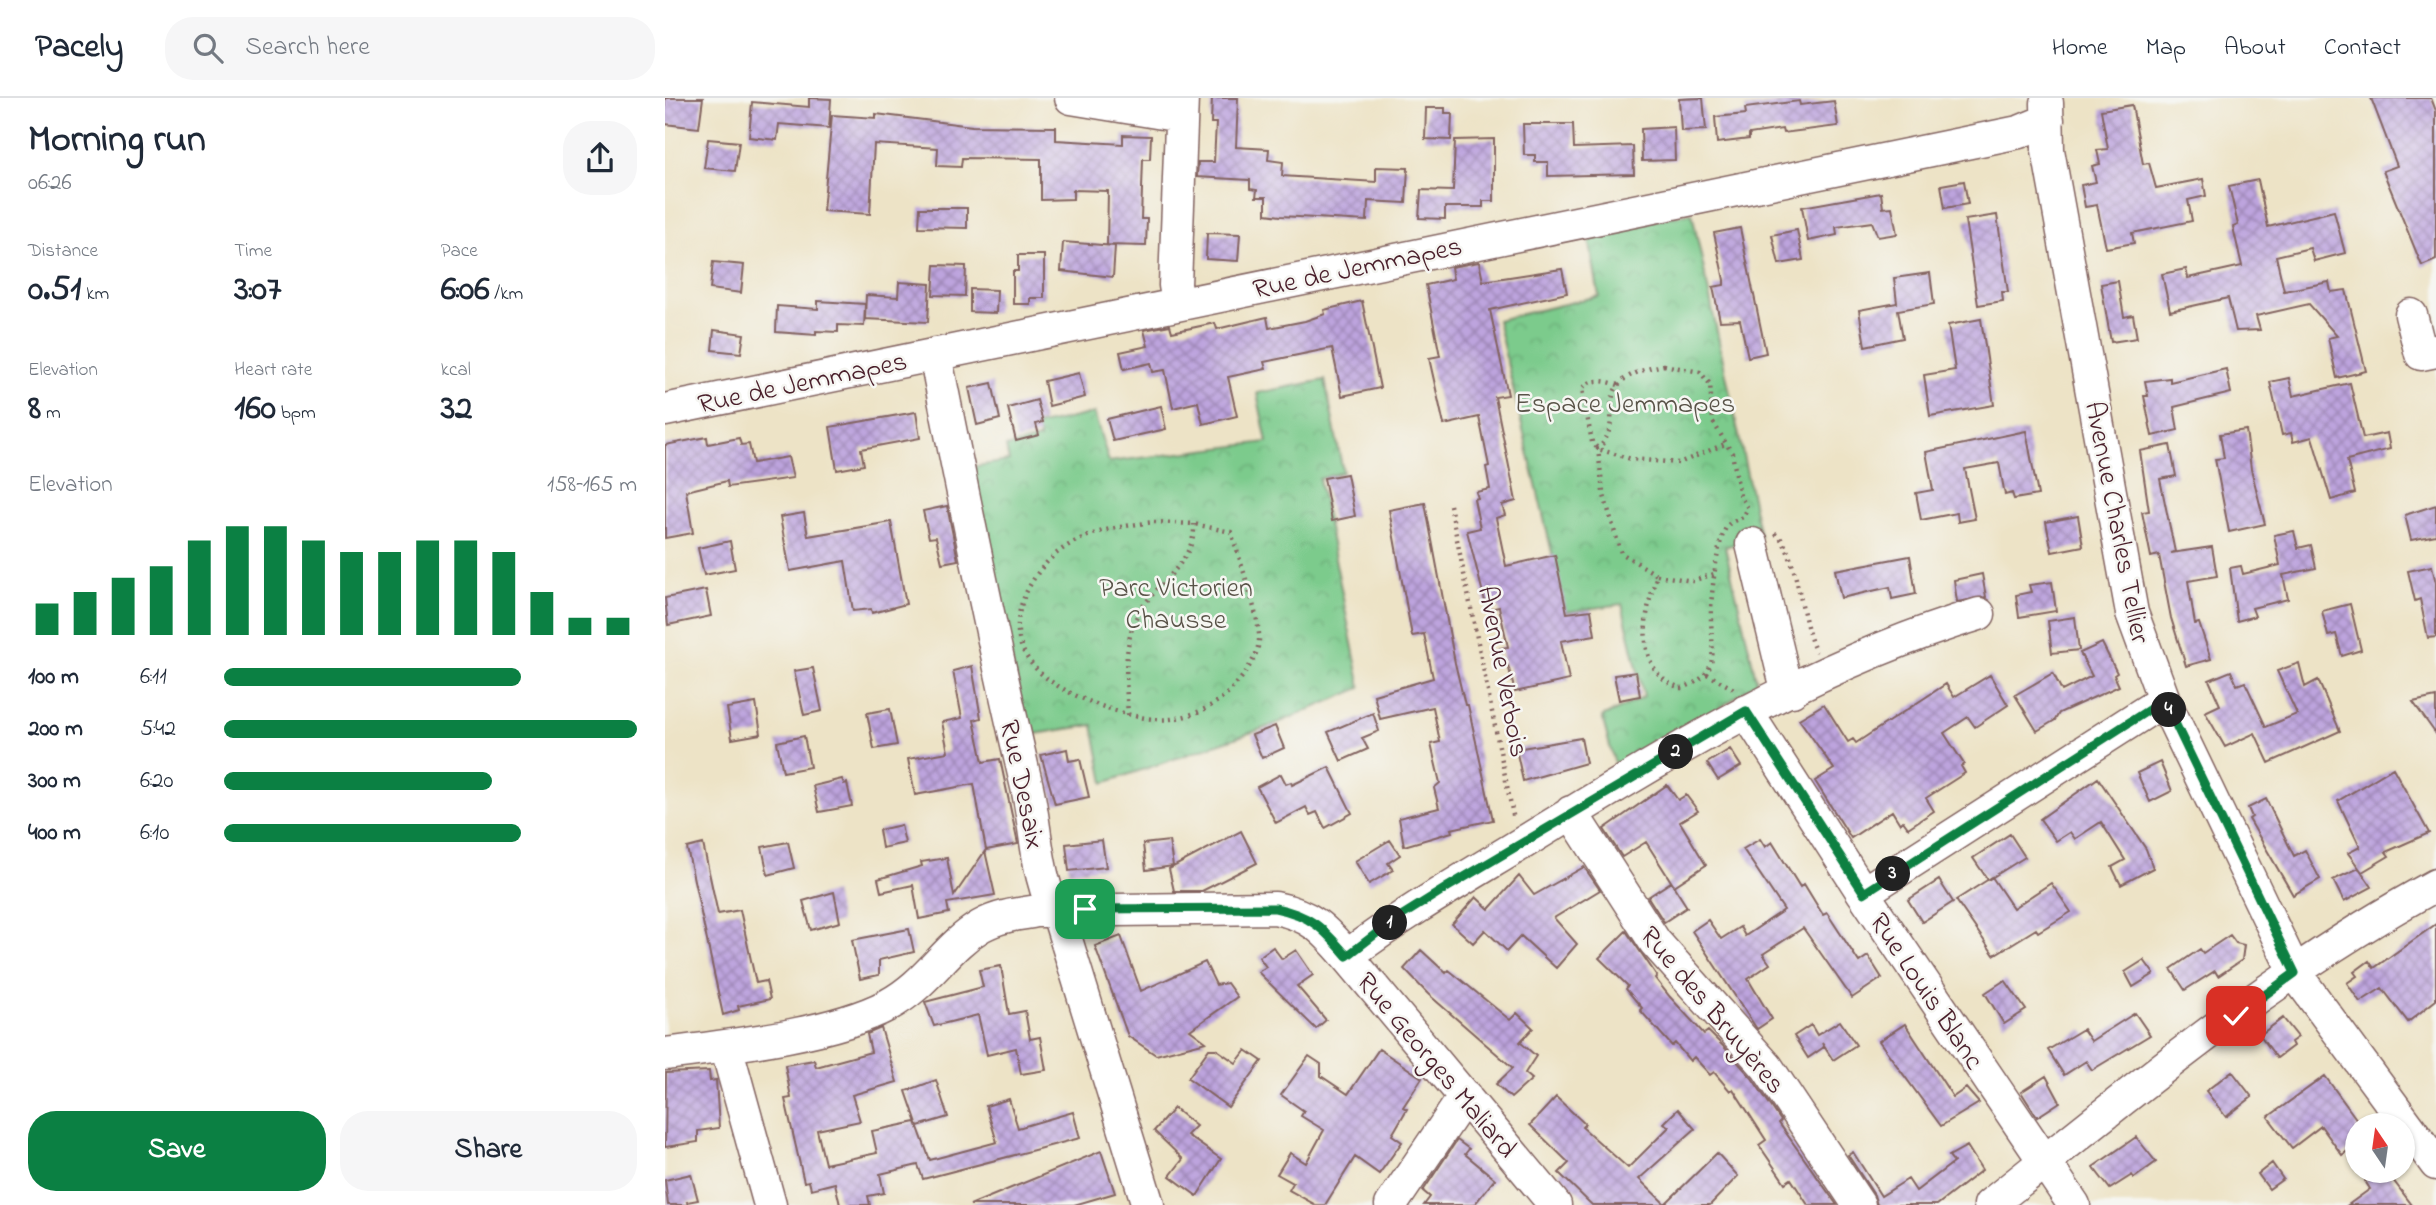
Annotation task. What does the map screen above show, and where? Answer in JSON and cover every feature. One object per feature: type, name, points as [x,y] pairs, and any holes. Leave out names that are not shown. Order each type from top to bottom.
[{"type":"street","points":[[1071,98],[1182,107],[1175,285],[1178,303]]},
{"type":"street","name":"Rue de Jemmapes","points":[[665,410],[2019,132],[2047,109]]},
{"type":"street","name":"Avenue Charles Tellier","points":[[2047,109],[2048,150],[2132,613],[2164,700],[2295,973],[2436,1164]]},
{"type":"street","points":[[2411,315],[2421,354],[2436,351]]},
{"type":"street","name":"Rue Desaix","points":[[935,354],[994,647],[1032,811],[1046,895],[1064,933],[1148,1205]]},
{"type":"street","points":[[1758,541],[1784,677],[1792,691]]},
{"type":"street","points":[[1347,956],[1390,923],[1571,812],[1746,711],[1924,631],[1979,614]]},
{"type":"street","points":[[1864,893],[2164,700]]},
{"type":"street","name":"Rue Louis Blanc","points":[[1746,711],[1864,893],[2074,1205]]},
{"type":"street","name":"Rue des Bruyères","points":[[1571,812],[1654,942],[1767,1067],[1859,1205]]},
{"type":"street","points":[[1990,1205],[2173,1061],[2295,973],[2385,912],[2436,885]]},
{"type":"street","name":"Rue Georges Maliard","points":[[665,1054],[726,1046],[849,1021],[886,1006],[918,988],[959,942],[982,926],[1006,916],[1053,910],[1275,908],[1300,913],[1324,930],[1555,1205]]},
{"type":"street","points":[[726,1046],[770,1205]]},
{"type":"street","points":[[1391,1205],[1465,1096]]},
{"type":"path","points":[[1657,575],[1646,622],[1647,655],[1659,676],[1681,688],[1698,683],[1707,674],[1714,656],[1710,615],[1721,536],[1728,524],[1743,517],[1748,508],[1740,496],[1732,453],[1713,422],[1710,384],[1700,372],[1664,365],[1646,369],[1618,385],[1610,403],[1611,430],[1598,449],[1603,492],[1621,553],[1657,575],[1692,581],[1714,574]]},
{"type":"path","points":[[1618,385],[1607,381],[1591,382],[1583,389],[1592,442],[1598,449],[1631,459],[1679,463],[1725,444]]},
{"type":"path","name":"Avenue Verbois","points":[[1450,505],[1519,845]]},
{"type":"path","points":[[1154,522],[1194,524],[1231,532],[1260,639],[1253,663],[1226,698],[1208,708],[1174,719],[1128,715],[1061,689],[1039,675],[1025,654],[1017,631],[1017,613],[1031,584],[1046,563],[1064,546],[1085,534],[1154,522]]},
{"type":"path","points":[[1128,715],[1130,635],[1140,610],[1181,562],[1195,538],[1194,524]]},
{"type":"path","points":[[1758,541],[1775,534],[1780,536],[1788,548],[1805,623],[1826,675]]},
{"type":"green space","name":"Espace Jemmapes","points":[[1692,213],[1760,536],[1725,547],[1757,682],[1710,715],[1617,772],[1602,717],[1644,697],[1622,604],[1566,612],[1497,320],[1599,296],[1588,232]]},
{"type":"green space","name":"Parc Victorien Chausse","points":[[1325,380],[1343,472],[1319,479],[1361,688],[1273,725],[1104,783],[1093,725],[1028,735],[970,467],[1009,461],[1006,447],[1040,439],[1036,426],[1094,413],[1109,462],[1267,442],[1257,393]]},
{"type":"building","points":[[665,98],[703,98],[699,128],[665,124]]},
{"type":"building","points":[[809,98],[831,99],[829,128],[779,124],[777,140],[749,137],[752,102],[809,107]]},
{"type":"building","points":[[1212,98],[1238,98],[1236,147],[1269,149],[1268,160],[1283,162],[1282,176],[1376,182],[1376,167],[1408,168],[1406,203],[1368,201],[1367,221],[1281,216],[1266,214],[1266,197],[1256,197],[1257,190],[1250,189],[1250,180],[1197,177],[1198,162],[1214,162],[1216,123],[1211,123]]},
{"type":"building","points":[[1703,98],[1706,130],[1681,131],[1679,99]]},
{"type":"building","points":[[2371,98],[2431,98],[2436,111],[2436,260],[2422,266],[2383,171],[2397,166]]},
{"type":"building","points":[[1799,101],[1800,105],[1834,101],[1838,126],[1783,133],[1782,129],[1749,134],[1749,139],[1717,143],[1715,117],[1746,114],[1745,108]]},
{"type":"building","points":[[2132,105],[2143,164],[2149,163],[2156,188],[2203,179],[2206,196],[2188,200],[2192,221],[2132,233],[2134,243],[2106,248],[2097,205],[2085,207],[2081,185],[2096,182],[2092,166],[2100,164],[2097,150],[2108,149],[2101,110]]},
{"type":"building","points":[[1426,108],[1445,108],[1445,113],[1452,113],[1451,140],[1425,139]]},
{"type":"building","points":[[876,114],[972,126],[1056,127],[1056,140],[1123,144],[1123,135],[1151,136],[1150,159],[1143,159],[1141,219],[1147,219],[1146,246],[1107,245],[1108,191],[1073,190],[1073,199],[1041,200],[1041,159],[962,158],[961,167],[937,166],[938,148],[874,144],[870,214],[823,211],[832,115],[876,118]]},
{"type":"building","points":[[1523,124],[1573,124],[1574,148],[1633,146],[1634,174],[1548,176],[1548,162],[1535,162],[1535,155],[1524,155]]},
{"type":"building","points":[[1674,127],[1675,160],[1642,161],[1641,129]]},
{"type":"building","points":[[708,139],[739,142],[735,171],[704,168]]},
{"type":"building","points":[[1494,139],[1494,201],[1483,201],[1483,207],[1445,207],[1445,219],[1419,218],[1421,190],[1453,191],[1455,140]]},
{"type":"building","points":[[2258,180],[2268,227],[2334,211],[2345,253],[2314,261],[2310,248],[2276,256],[2284,291],[2329,282],[2331,292],[2346,290],[2366,371],[2337,378],[2328,338],[2337,336],[2309,304],[2256,316],[2260,330],[2236,331],[2228,298],[2170,311],[2162,274],[2186,269],[2188,278],[2242,266],[2233,227],[2238,225],[2229,186]]},
{"type":"building","points":[[1964,181],[1968,204],[1945,208],[1941,185]]},
{"type":"building","points":[[1881,193],[1883,208],[1892,207],[1897,234],[1878,237],[1872,222],[1836,227],[1837,235],[1808,241],[1802,207]]},
{"type":"building","points":[[920,208],[967,208],[967,228],[919,227]]},
{"type":"building","points":[[1997,215],[2008,292],[2002,292],[2003,301],[1978,305],[1965,220]]},
{"type":"building","points":[[1740,228],[1766,353],[1748,357],[1740,320],[1720,321],[1713,287],[1724,285],[1714,233]]},
{"type":"building","points":[[1797,230],[1803,260],[1779,264],[1772,235]]},
{"type":"building","points":[[1207,233],[1240,234],[1238,261],[1206,259]]},
{"type":"building","points":[[1063,242],[1115,246],[1113,277],[1061,271]]},
{"type":"building","points":[[1018,255],[1044,255],[1044,298],[1030,298],[1030,304],[1013,304],[1013,271],[1018,271]]},
{"type":"building","points":[[713,262],[744,265],[741,293],[710,289]]},
{"type":"building","points":[[1479,262],[1483,281],[1562,269],[1567,293],[1490,310],[1508,395],[1495,397],[1516,501],[1502,505],[1505,515],[1496,518],[1506,566],[1555,555],[1567,613],[1591,610],[1595,635],[1561,641],[1569,680],[1515,692],[1500,648],[1508,647],[1499,607],[1490,609],[1486,605],[1467,531],[1480,528],[1474,499],[1478,498],[1476,492],[1490,489],[1486,467],[1489,466],[1479,417],[1444,425],[1429,358],[1440,356],[1426,285],[1453,279],[1451,267]]},
{"type":"building","points":[[935,265],[966,266],[965,296],[933,295]]},
{"type":"building","points":[[1930,273],[1934,304],[1898,310],[1903,338],[1865,346],[1859,310],[1897,303],[1894,278]]},
{"type":"building","points":[[2118,281],[2124,317],[2133,315],[2137,338],[2111,342],[2101,284]]},
{"type":"building","points":[[899,282],[930,284],[928,322],[865,319],[866,295],[898,297]]},
{"type":"building","points":[[970,289],[997,290],[996,313],[970,312]]},
{"type":"building","points":[[818,301],[865,304],[864,326],[838,325],[838,332],[816,331],[816,335],[776,332],[777,306],[818,309]]},
{"type":"building","points":[[1362,301],[1380,388],[1342,396],[1332,348],[1264,362],[1266,369],[1228,377],[1237,416],[1203,424],[1198,402],[1173,408],[1165,370],[1153,372],[1151,363],[1124,369],[1120,352],[1148,346],[1144,330],[1170,325],[1172,332],[1215,323],[1217,329],[1267,317],[1269,328],[1305,321],[1325,314],[1324,310]]},
{"type":"building","points":[[1981,319],[1994,405],[1930,416],[1924,375],[1955,370],[1948,325]]},
{"type":"building","points":[[714,330],[744,334],[741,353],[712,350]]},
{"type":"building","points":[[2226,369],[2231,393],[2174,407],[2178,430],[2152,436],[2144,396],[2148,396],[2145,381],[2170,378],[2170,382]]},
{"type":"building","points":[[1079,373],[1085,397],[1049,406],[1044,381]]},
{"type":"building","points":[[2289,378],[2293,396],[2350,383],[2363,438],[2387,433],[2390,449],[2347,460],[2355,493],[2331,500],[2312,437],[2293,442],[2291,433],[2282,435],[2270,382]]},
{"type":"building","points":[[992,383],[1000,419],[977,425],[969,388]]},
{"type":"building","points":[[1037,400],[1043,422],[1036,424],[1039,435],[1016,441],[1008,408]]},
{"type":"building","points":[[1161,406],[1166,429],[1113,441],[1107,419]]},
{"type":"building","points":[[916,412],[920,438],[861,449],[864,465],[837,470],[830,427]]},
{"type":"building","points":[[2246,430],[2251,469],[2265,524],[2229,532],[2215,459],[2224,458],[2220,434]]},
{"type":"building","points":[[2026,431],[2038,495],[2014,499],[2012,493],[2005,495],[1999,463],[1965,469],[1975,519],[1958,522],[1957,513],[1921,520],[1916,493],[1933,490],[1926,452]]},
{"type":"building","points":[[707,437],[708,444],[739,438],[741,445],[749,444],[753,463],[788,457],[793,478],[728,487],[727,481],[686,491],[693,533],[665,538],[665,445]]},
{"type":"building","points":[[2170,445],[2176,476],[2160,479],[2175,552],[2171,553],[2212,547],[2217,576],[2188,581],[2195,624],[2199,623],[2211,659],[2186,666],[2171,618],[2159,555],[2151,557],[2142,512],[2149,511],[2140,451]]},
{"type":"building","points":[[1347,474],[1355,516],[1332,521],[1324,478]]},
{"type":"building","points":[[1425,503],[1455,663],[1465,705],[1468,705],[1493,820],[1451,829],[1452,832],[1404,846],[1399,818],[1439,808],[1434,788],[1440,783],[1431,744],[1440,742],[1433,707],[1380,719],[1374,695],[1433,678],[1424,634],[1412,636],[1389,510]]},
{"type":"building","points":[[2436,505],[2436,535],[2411,540],[2405,515]]},
{"type":"building","points":[[947,506],[958,560],[942,563],[936,537],[929,538],[923,511]]},
{"type":"building","points":[[804,513],[808,536],[891,522],[906,604],[872,613],[871,609],[853,611],[845,561],[790,571],[780,517]]},
{"type":"building","points":[[2078,516],[2083,546],[2052,552],[2046,522]]},
{"type":"building","points":[[2294,531],[2298,548],[2311,545],[2316,568],[2283,575],[2288,599],[2252,608],[2255,616],[2237,621],[2230,568],[2241,566],[2243,574],[2280,565],[2274,535]]},
{"type":"building","points":[[730,541],[735,569],[704,575],[698,548]]},
{"type":"building","points":[[1910,556],[1916,594],[1892,599],[1890,587],[1841,598],[1835,570]]},
{"type":"building","points":[[2432,566],[2436,583],[2436,637],[2428,638],[2420,599],[2415,601],[2408,571]]},
{"type":"building","points":[[1982,574],[1986,597],[1957,602],[1954,580]]},
{"type":"building","points":[[2052,582],[2056,611],[2019,617],[2016,595],[2031,592],[2029,585]]},
{"type":"building","points":[[706,590],[711,616],[668,625],[665,598]]},
{"type":"building","points":[[2350,604],[2361,650],[2342,656],[2336,634],[2328,636],[2322,611]]},
{"type":"building","points":[[2075,617],[2079,650],[2052,653],[2048,621]]},
{"type":"building","points":[[2102,643],[2117,673],[2114,675],[2119,686],[2059,713],[2055,720],[2037,731],[2015,695],[2053,673],[2062,691],[2092,676],[2080,653]]},
{"type":"building","points":[[2299,663],[2305,687],[2318,680],[2340,731],[2269,763],[2255,733],[2225,747],[2205,712],[2220,705],[2209,680],[2231,671],[2237,685],[2245,682],[2266,727],[2297,714],[2277,671]]},
{"type":"building","points":[[972,666],[981,718],[974,720],[983,762],[1000,759],[1018,844],[986,850],[974,784],[915,795],[908,759],[948,752],[942,722],[962,718],[953,671]]},
{"type":"building","points":[[813,668],[822,711],[804,715],[794,671]]},
{"type":"building","points":[[1636,672],[1640,696],[1619,700],[1614,675]]},
{"type":"building","points":[[1990,675],[2008,705],[1975,727],[1968,717],[1944,733],[1964,764],[1961,766],[1965,773],[1926,798],[1934,811],[1908,828],[1903,821],[1900,824],[1892,811],[1851,838],[1815,781],[1834,769],[1799,719],[1824,704],[1848,742],[1853,739],[1856,743],[1946,684],[1954,697]]},
{"type":"building","points":[[2436,697],[2436,734],[2413,702]]},
{"type":"building","points":[[756,703],[761,734],[732,739],[727,708]]},
{"type":"building","points":[[890,709],[897,745],[874,749],[867,713]]},
{"type":"building","points":[[1373,713],[1379,731],[1362,738],[1368,749],[1341,761],[1328,732]]},
{"type":"building","points":[[1275,726],[1284,748],[1262,758],[1252,735]]},
{"type":"building","points":[[804,736],[810,767],[783,772],[777,742]]},
{"type":"building","points":[[1581,738],[1586,763],[1523,781],[1516,749]]},
{"type":"building","points":[[1067,749],[1069,761],[1080,759],[1089,797],[1055,804],[1041,755]]},
{"type":"building","points":[[1730,749],[1741,766],[1718,780],[1707,763]]},
{"type":"building","points":[[2160,762],[2172,791],[2150,802],[2137,773]]},
{"type":"building","points":[[1329,767],[1352,813],[1325,828],[1317,812],[1310,815],[1306,807],[1276,823],[1257,787],[1281,774],[1286,784],[1291,782],[1292,785]]},
{"type":"building","points":[[2393,768],[2429,833],[2386,852],[2389,856],[2362,872],[2348,853],[2360,847],[2338,801]]},
{"type":"building","points":[[2098,778],[2146,849],[2153,868],[2121,885],[2112,867],[2125,860],[2101,822],[2075,839],[2070,832],[2056,841],[2040,819]]},
{"type":"building","points":[[842,779],[844,784],[847,783],[852,806],[819,812],[813,786]]},
{"type":"building","points":[[1667,785],[1678,800],[1686,795],[1698,811],[1680,822],[1706,865],[1674,886],[1646,842],[1622,857],[1604,829]]},
{"type":"building","points":[[2266,799],[2294,856],[2305,850],[2320,879],[2293,895],[2249,819],[2252,817],[2248,808]]},
{"type":"building","points":[[901,825],[905,843],[882,848],[879,830]]},
{"type":"building","points":[[1241,831],[1257,863],[1202,891],[1174,891],[1169,869]]},
{"type":"building","points":[[2010,834],[2025,857],[1988,880],[1973,858]]},
{"type":"building","points":[[1760,839],[1765,847],[1772,842],[1800,887],[1804,884],[1823,915],[1827,913],[1859,962],[1868,956],[1882,978],[1852,998],[1803,928],[1763,954],[1770,964],[1748,979],[1772,1019],[1757,1029],[1692,931],[1708,920],[1721,939],[1740,927],[1745,936],[1784,910],[1743,849]]},
{"type":"building","points":[[1102,840],[1106,867],[1069,871],[1066,844]]},
{"type":"building","points":[[1390,840],[1400,855],[1388,863],[1393,870],[1369,884],[1355,861]]},
{"type":"building","points":[[1169,841],[1173,866],[1146,870],[1143,844]]},
{"type":"building","points":[[788,842],[794,868],[768,875],[762,847]]},
{"type":"building","points":[[703,844],[718,914],[740,910],[756,983],[766,981],[770,999],[738,1006],[739,1010],[723,1015],[687,848]]},
{"type":"building","points":[[985,851],[995,895],[947,903],[949,913],[919,919],[913,885],[881,892],[878,879],[922,866],[921,862],[947,858],[954,896]]},
{"type":"building","points":[[1584,867],[1600,890],[1554,918],[1577,944],[1556,968],[1521,936],[1507,951],[1485,930],[1473,943],[1452,924],[1476,897],[1489,909],[1519,876],[1534,895]]},
{"type":"building","points":[[2359,868],[2372,887],[2344,902],[2333,880]]},
{"type":"building","points":[[1992,877],[2013,908],[2051,883],[2071,912],[2038,932],[2036,929],[1994,955],[1956,900]]},
{"type":"building","points":[[1939,880],[1953,902],[1922,922],[1908,900]]},
{"type":"building","points":[[1671,882],[1687,907],[1664,922],[1648,897]]},
{"type":"building","points":[[834,892],[840,922],[811,930],[803,901]]},
{"type":"building","points":[[2436,924],[2436,1000],[2408,1022],[2382,988],[2360,1002],[2347,983],[2357,976],[2354,972],[2369,961],[2374,968]]},
{"type":"building","points":[[909,929],[914,952],[879,960],[879,975],[860,979],[852,940]]},
{"type":"building","points":[[1626,931],[1670,997],[1704,1034],[1708,1031],[1752,1078],[1781,1121],[1779,1123],[1837,1205],[1808,1205],[1791,1179],[1785,1183],[1759,1145],[1766,1140],[1733,1089],[1730,1091],[1714,1072],[1710,1075],[1694,1057],[1690,1061],[1675,1043],[1672,1046],[1640,1010],[1642,1008],[1626,989],[1628,986],[1599,958]]},
{"type":"building","points":[[2230,935],[2236,943],[2244,945],[2242,960],[2218,976],[2215,971],[2185,990],[2171,969],[2200,949],[2203,953]]},
{"type":"building","points":[[1121,936],[1141,991],[1205,962],[1216,985],[1227,983],[1237,997],[1190,1030],[1206,1042],[1156,1055],[1128,1036],[1095,946]]},
{"type":"building","points":[[1273,947],[1282,959],[1296,950],[1313,975],[1297,986],[1326,1020],[1316,1029],[1258,972],[1266,967],[1259,957]]},
{"type":"building","points":[[1421,950],[1446,973],[1449,970],[1510,1020],[1517,1013],[1533,1028],[1520,1042],[1536,1056],[1525,1073],[1532,1079],[1511,1098],[1496,1084],[1513,1068],[1428,994],[1404,969]]},
{"type":"building","points":[[2144,960],[2154,974],[2133,987],[2125,972]]},
{"type":"building","points":[[1001,966],[1009,1014],[1025,1011],[1030,1039],[1040,1037],[1046,1070],[1021,1074],[1016,1048],[987,1055],[978,1015],[934,1026],[925,1002],[983,987],[979,970]]},
{"type":"building","points":[[2005,980],[2026,1010],[2004,1024],[1985,993]]},
{"type":"building","points":[[2135,1013],[2150,1035],[2092,1070],[2086,1061],[2064,1075],[2048,1050],[2083,1029],[2091,1041]]},
{"type":"building","points":[[2283,1018],[2298,1037],[2291,1042],[2293,1046],[2277,1058],[2260,1035]]},
{"type":"building","points":[[1840,1021],[1856,1045],[1833,1060],[1822,1043],[1824,1047],[1808,1058],[1794,1036],[1811,1025],[1817,1035]]},
{"type":"building","points":[[1905,1024],[1953,1097],[1966,1088],[1979,1103],[1941,1126],[1879,1041]]},
{"type":"building","points":[[881,1028],[897,1082],[852,1095],[860,1121],[817,1130],[825,1164],[877,1153],[872,1131],[916,1122],[930,1160],[997,1142],[986,1106],[1009,1099],[1018,1128],[1073,1112],[1080,1138],[923,1179],[918,1165],[880,1174],[884,1193],[868,1196],[870,1205],[840,1205],[835,1183],[811,1189],[809,1181],[804,1182],[785,1099],[791,1098],[785,1065],[814,1060],[816,1067],[871,1052],[867,1034]]},
{"type":"building","points":[[1209,1049],[1216,1049],[1236,1063],[1246,1050],[1262,1061],[1228,1107],[1188,1078]]},
{"type":"building","points":[[1379,1049],[1422,1078],[1403,1107],[1407,1109],[1392,1135],[1402,1142],[1379,1174],[1355,1157],[1325,1205],[1316,1205],[1289,1190],[1293,1183],[1277,1174],[1290,1153],[1306,1163],[1324,1130],[1301,1116],[1304,1111],[1281,1095],[1309,1056],[1321,1064],[1321,1076],[1348,1094]]},
{"type":"building","points":[[709,1071],[710,1081],[716,1080],[719,1128],[698,1131],[698,1142],[665,1147],[666,1073]]},
{"type":"building","points":[[2232,1071],[2252,1097],[2226,1117],[2206,1091]]},
{"type":"building","points":[[2046,1076],[2060,1102],[2037,1117],[2021,1092]]},
{"type":"building","points":[[2325,1076],[2352,1113],[2345,1113],[2345,1153],[2342,1155],[2321,1126],[2292,1148],[2268,1117]]},
{"type":"building","points":[[936,1080],[948,1117],[918,1126],[906,1091]]},
{"type":"building","points":[[1556,1097],[1585,1124],[1582,1127],[1628,1168],[1669,1127],[1664,1123],[1678,1109],[1695,1129],[1639,1179],[1665,1204],[1717,1153],[1738,1176],[1710,1205],[1592,1205],[1559,1173],[1569,1163],[1530,1125]]},
{"type":"building","points":[[1174,1108],[1196,1126],[1187,1135],[1221,1159],[1197,1196],[1170,1176],[1183,1159],[1154,1131]]},
{"type":"building","points":[[2136,1137],[2156,1162],[2134,1178],[2132,1175],[2110,1189],[2093,1167]]},
{"type":"building","points":[[1457,1140],[1469,1149],[1465,1154],[1495,1179],[1474,1205],[1424,1205],[1430,1197],[1423,1191]]},
{"type":"building","points":[[1967,1146],[1982,1170],[1937,1205],[1877,1205],[1874,1195],[1848,1155],[1853,1152],[1881,1196],[1908,1179],[1916,1191],[1954,1162],[1949,1156]]},
{"type":"building","points":[[1101,1151],[1115,1193],[1074,1205],[970,1205]]},
{"type":"building","points":[[2272,1163],[2283,1179],[2269,1189],[2258,1174]]},
{"type":"building","points":[[691,1174],[698,1200],[687,1202],[688,1205],[668,1205],[665,1180]]},
{"type":"building","points":[[2366,1183],[2395,1183],[2412,1205],[2348,1205],[2370,1189]]},
{"type":"route","points":[[1085,909],[1275,908],[1300,913],[1324,930],[1347,956],[1390,923],[1446,888],[1746,711],[1864,893],[2164,700],[2295,973],[2236,1016]]}]
